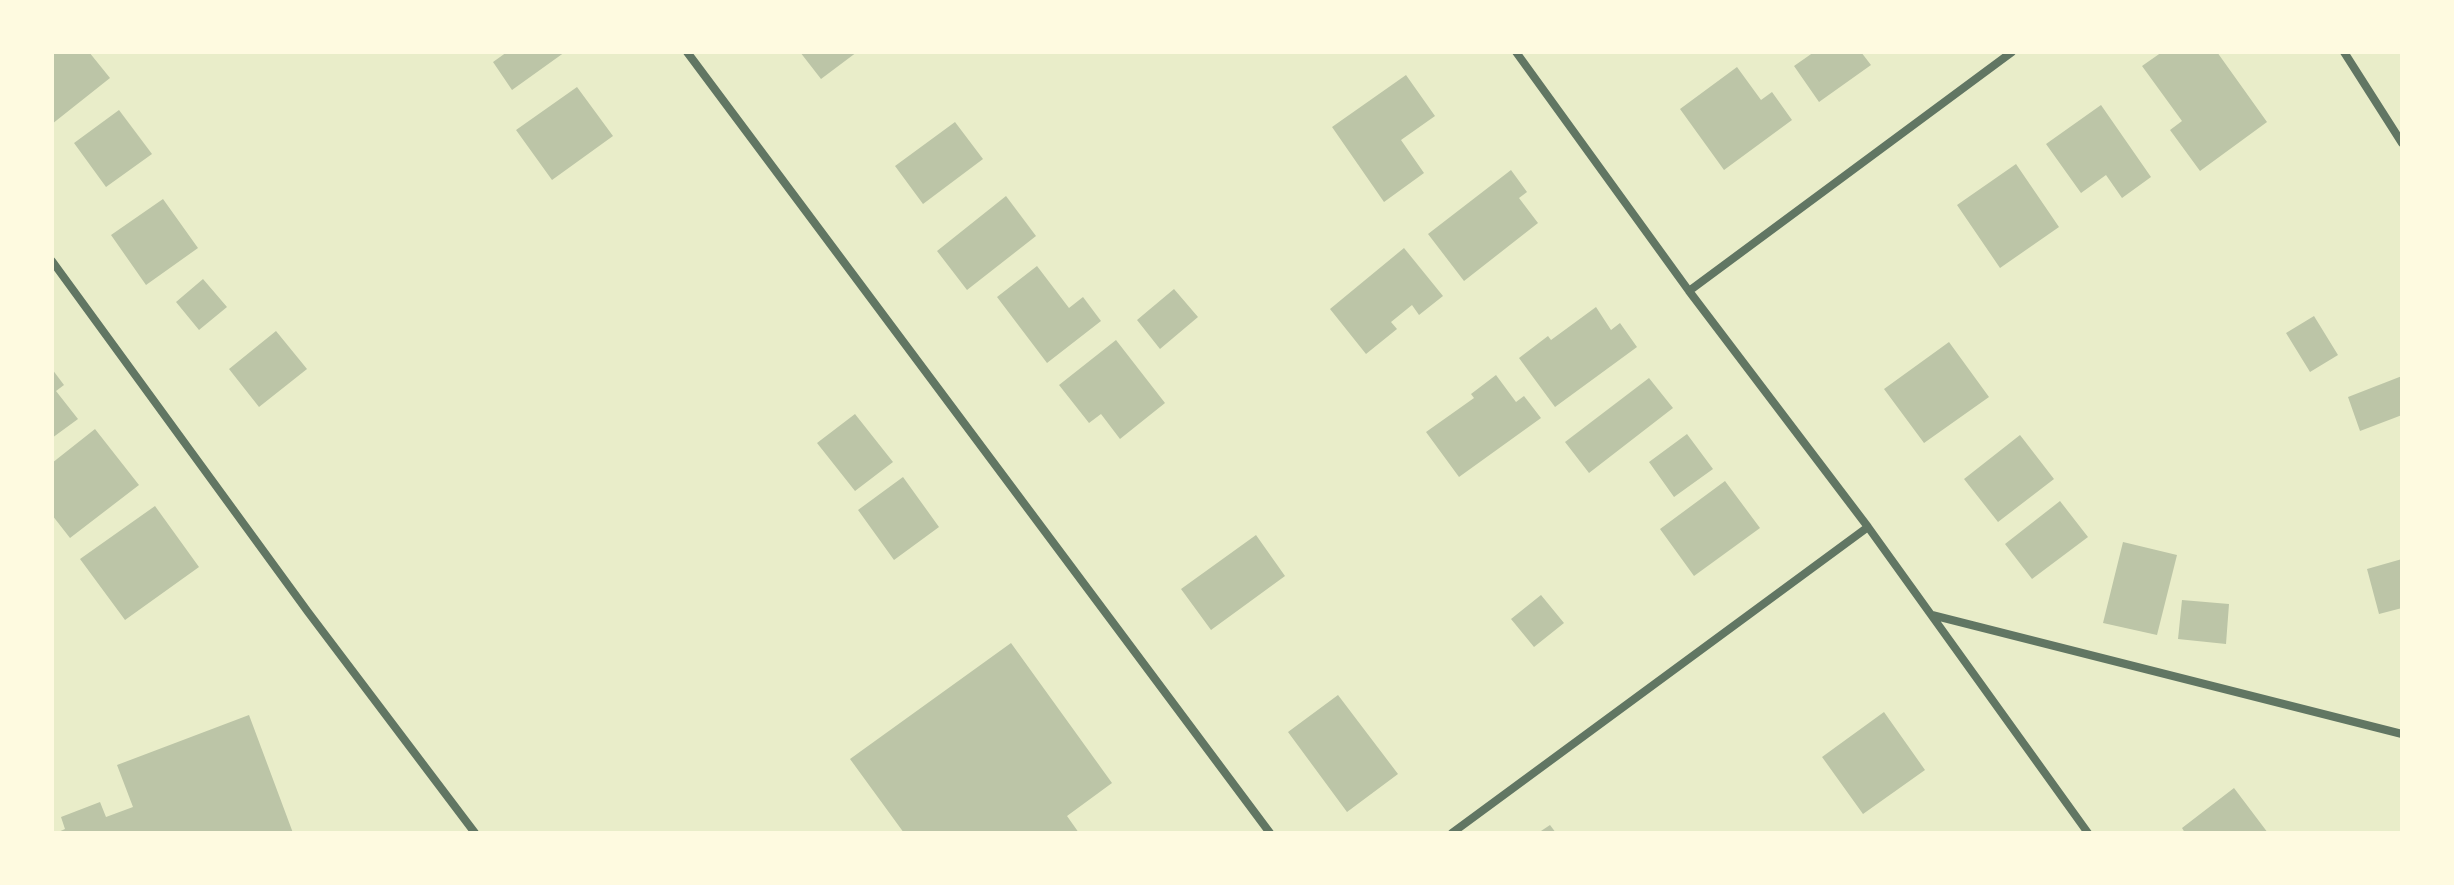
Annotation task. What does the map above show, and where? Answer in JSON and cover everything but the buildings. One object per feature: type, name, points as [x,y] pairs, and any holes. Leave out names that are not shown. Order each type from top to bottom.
[{"type":"street","points":[[687,52],[1270,833]]},
{"type":"street","points":[[1516,52],[1689,291],[1868,527],[2088,833]]},
{"type":"street","points":[[1689,291],[2012,52]]},
{"type":"street","points":[[2344,52],[2402,143]]},
{"type":"street","points":[[52,261],[308,612],[475,833]]},
{"type":"street","points":[[1452,833],[1868,527]]},
{"type":"street","points":[[1932,615],[2402,734]]}]
